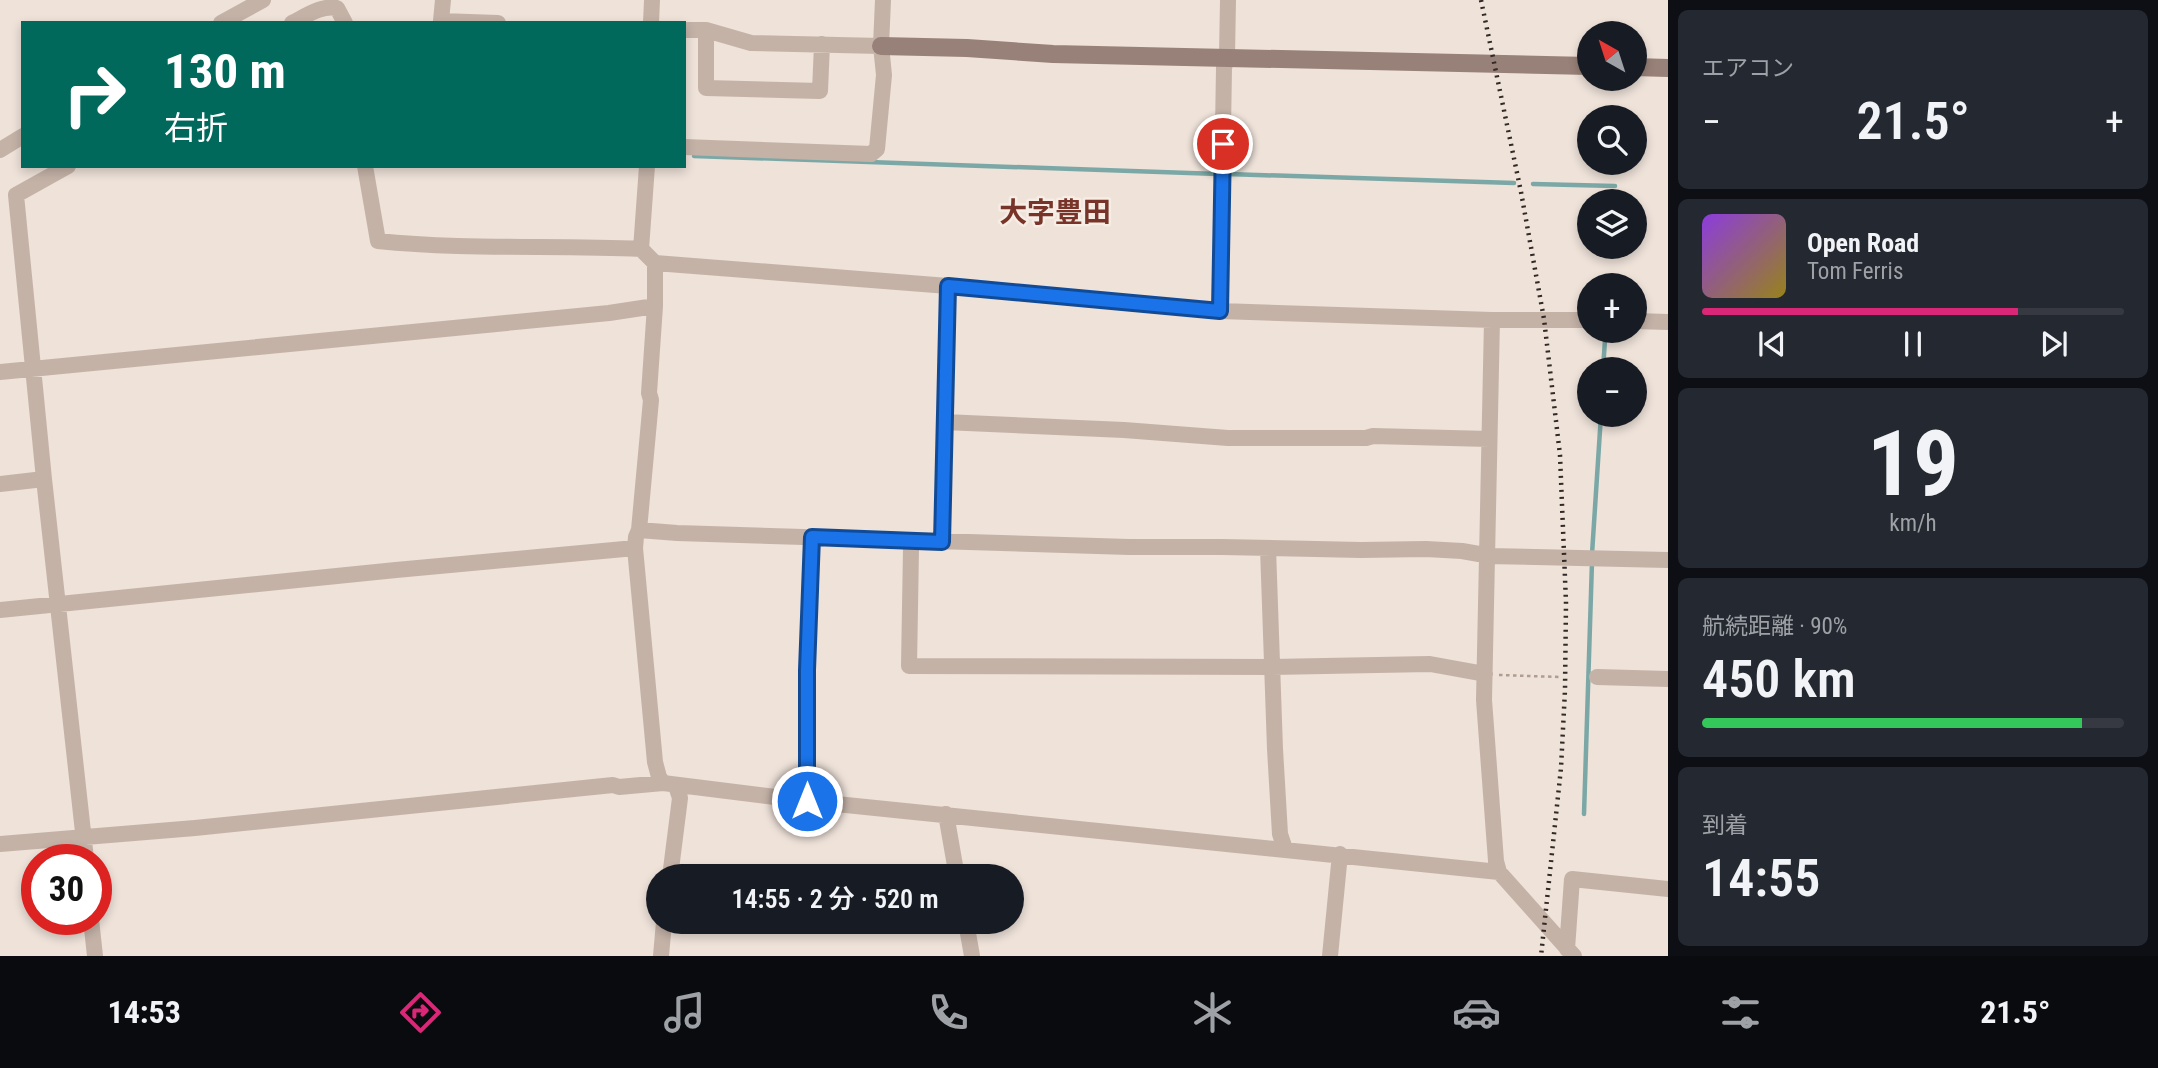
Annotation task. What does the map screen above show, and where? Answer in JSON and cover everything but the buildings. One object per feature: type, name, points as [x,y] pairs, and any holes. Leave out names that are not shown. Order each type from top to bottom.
[{"type":"street","points":[[225,21],[263,0]]},
{"type":"street","points":[[443,0],[441,20],[460,21]]},
{"type":"street","points":[[652,0],[652,21]]},
{"type":"street","points":[[686,147],[871,154],[877,149],[884,75],[881,46],[883,0]]},
{"type":"street","points":[[1220,311],[1224,68],[1227,56],[1228,0]]},
{"type":"street","points":[[297,21],[329,7],[337,8],[344,21]]},
{"type":"street","points":[[686,30],[706,30],[751,43],[967,48],[1053,54],[1577,66]]},
{"type":"street","points":[[706,30],[706,88],[820,92],[822,44]]},
{"type":"street","points":[[1647,67],[1668,68]]},
{"type":"street","points":[[0,150],[21,137]]},
{"type":"street","points":[[64,168],[16,195],[32,368],[84,844]]},
{"type":"street","points":[[365,168],[378,241],[641,249],[655,263],[1220,311],[1492,320],[1577,320]]},
{"type":"street","points":[[641,249],[647,168]]},
{"type":"street","points":[[655,263],[649,393],[651,400],[635,548],[655,762],[680,798],[672,864]]},
{"type":"street","points":[[942,542],[948,286]]},
{"type":"street","points":[[0,372],[610,313],[655,306]]},
{"type":"street","points":[[1492,320],[1484,700],[1496,861],[1499,872],[1570,952]]},
{"type":"street","points":[[1647,321],[1668,322]]},
{"type":"street","points":[[944,422],[1124,430],[1228,438],[1373,436],[1489,439]]},
{"type":"street","points":[[0,484],[44,479]]},
{"type":"street","points":[[639,530],[1129,547],[1361,551],[1426,549],[1479,554],[1668,560]]},
{"type":"street","points":[[807,801],[807,670],[812,537]]},
{"type":"street","points":[[908,540],[911,549],[909,666],[1272,667],[1430,664],[1485,674]]},
{"type":"street","points":[[0,610],[635,548]]},
{"type":"street","points":[[1268,548],[1280,834],[1284,849]]},
{"type":"street","points":[[1597,677],[1668,680]]},
{"type":"street","points":[[0,844],[195,828],[613,785],[619,787],[669,784],[807,801],[1499,872]]},
{"type":"street","points":[[946,814],[955,864]]},
{"type":"street","points":[[1330,956],[1340,854]]},
{"type":"street","points":[[1570,952],[1572,880],[1668,888]]},
{"type":"street","points":[[661,956],[663,934]]},
{"type":"street","points":[[968,934],[972,956]]},
{"type":"street","points":[[93,935],[95,956]]},
{"type":"path","points":[[1485,674],[1560,677]]},
{"type":"waterway","points":[[694,156],[1218,174]]},
{"type":"waterway","points":[[1227,174],[1514,183]]},
{"type":"waterway","points":[[1533,184],[1615,186]]},
{"type":"waterway","points":[[1604,357],[1605,343]]},
{"type":"waterway","points":[[1592,554],[1600,427]]},
{"type":"waterway","points":[[1584,814],[1592,562]]},
{"type":"railway","points":[[1481,0],[1544,319],[1560,455],[1566,603],[1565,690],[1561,768],[1541,956]]},
{"type":"district","name":"大字豊田","points":[[1055,212]]},
{"type":"route","points":[[807,801],[807,670],[812,537],[942,542],[948,286],[1220,311],[1223,144]]}]
